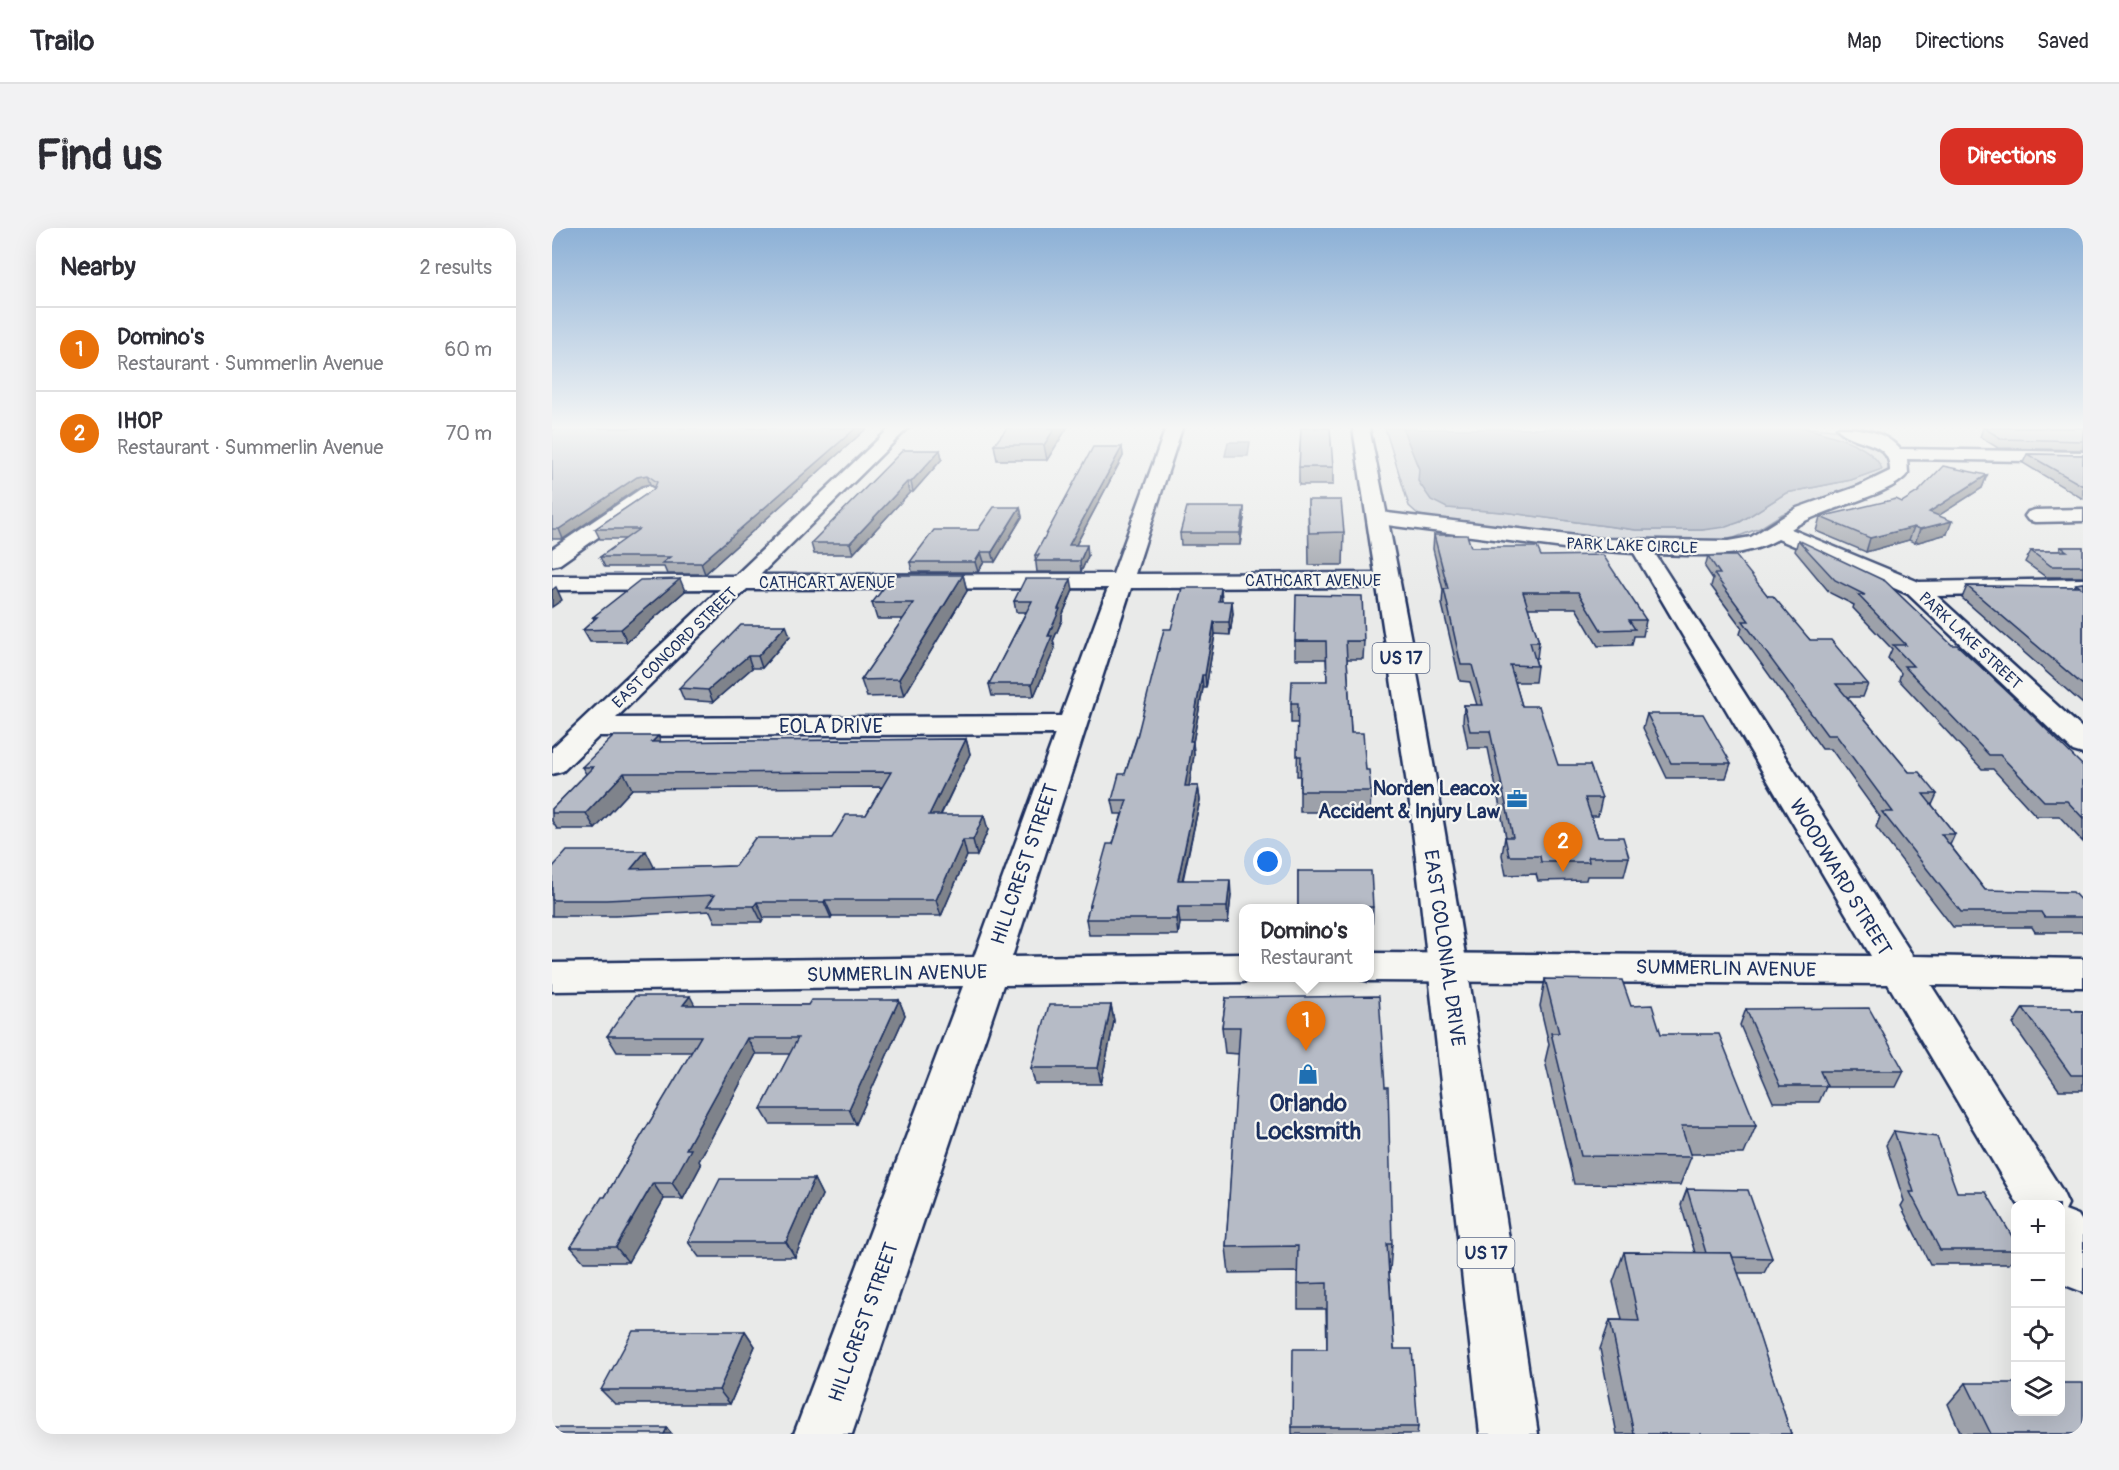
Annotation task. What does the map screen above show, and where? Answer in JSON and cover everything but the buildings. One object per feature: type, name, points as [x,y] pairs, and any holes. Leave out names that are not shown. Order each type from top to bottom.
[{"type":"main road","name":"EAST CONCORD STREET","points":[[552,765],[842,484]]},
{"type":"main road","name":"HILLCREST STREET","points":[[823,1434],[988,971],[1154,484]]},
{"type":"main road","name":"EAST COLONIAL DRIVE","points":[[1372,484],[1450,966],[1509,1434]]},
{"type":"main road","name":"PARK LAKE CIRCLE","points":[[1379,518],[1551,542],[1641,548],[1732,546],[1757,541],[1778,531],[1788,520],[1811,509],[1859,495],[1883,484]]},
{"type":"main road","points":[[552,559],[649,492]]},
{"type":"main road","points":[[2035,516],[2083,515]]},
{"type":"main road","name":"PARK LAKE STREET","points":[[1778,531],[1916,590],[2082,742]]},
{"type":"main road","name":"WOODWARD STREET","points":[[1641,548],[2042,1200]]},
{"type":"main road","name":"CATHCART AVENUE","points":[[552,583],[1389,580]]},
{"type":"main road","points":[[1916,590],[2083,586]]},
{"type":"main road","name":"EOLA DRIVE","points":[[591,727],[1071,725]]},
{"type":"main road","name":"SUMMERLIN AVENUE","points":[[1374,967],[2083,973]]},
{"type":"main road","name":"SUMMERLIN AVENUE","points":[[552,977],[1239,968]]},
{"type":"main road","points":[[2065,1239],[2083,1268]]},
{"type":"shaded area","points":[[1402,484],[1430,484],[1447,508],[1503,512],[1636,530],[1702,530],[1740,522],[1786,493],[1830,484],[1861,484],[1782,514],[1760,528],[1734,538],[1694,544],[1648,545],[1473,526],[1419,515],[1409,506]]},
{"type":"water","points":[[1420,484],[1830,484],[1786,493],[1740,522],[1726,527],[1702,530],[1636,530],[1503,512],[1447,508],[1431,500]]},
{"type":"place","name":"Norden Leacox Accident & Injury Law","points":[[1517,799]]},
{"type":"place","name":"IHOP","points":[[1563,872]]},
{"type":"place","name":"Domino's","points":[[1306,1051]]},
{"type":"place","name":"Orlando Locksmith","points":[[1308,1074]]}]
